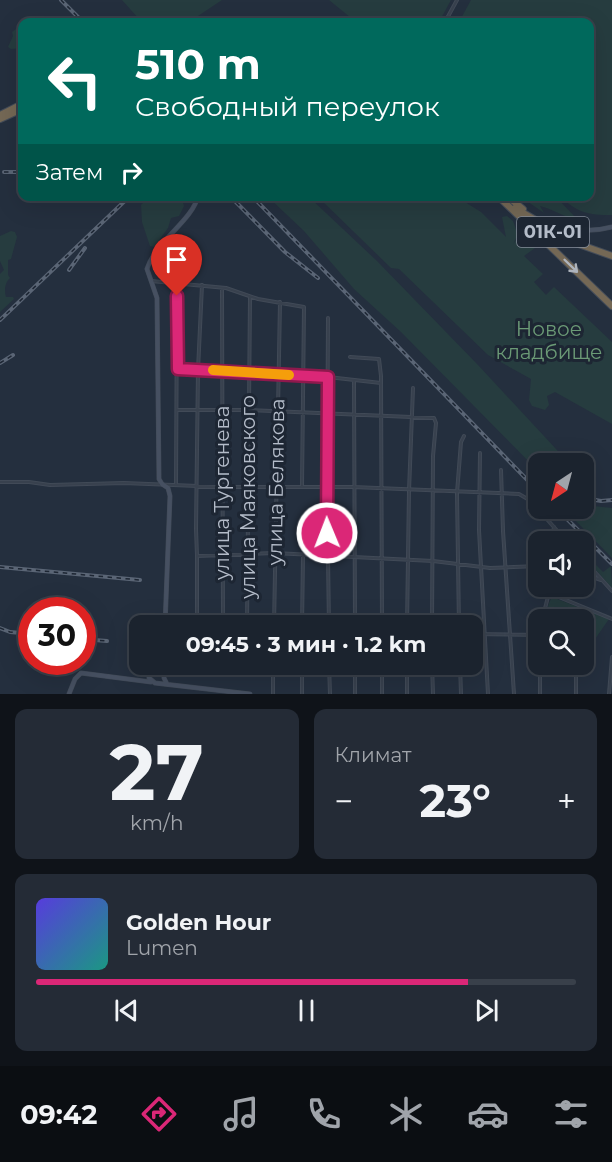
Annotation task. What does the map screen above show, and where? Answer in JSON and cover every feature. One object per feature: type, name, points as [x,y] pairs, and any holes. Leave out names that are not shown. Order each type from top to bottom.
[{"type":"highway","points":[[0,115],[18,106]]},
{"type":"highway","points":[[0,119],[18,111]]},
{"type":"highway","points":[[504,201],[612,306]]},
{"type":"highway","name":"01К-01","points":[[506,201],[556,234],[588,249],[612,254]]},
{"type":"highway","name":"01К-01","points":[[514,201],[541,220],[574,238],[612,254]]},
{"type":"street","points":[[447,18],[457,0]]},
{"type":"street","points":[[166,615],[170,496],[168,488],[162,484],[159,476],[157,298],[147,270],[164,241],[194,208],[196,201]]},
{"type":"street","points":[[541,220],[586,232],[612,227]]},
{"type":"street","points":[[151,281],[222,288],[258,299],[304,307],[302,486]]},
{"type":"street","points":[[197,615],[198,370],[202,285]]},
{"type":"street","name":"улица Тургенева","points":[[222,288],[223,615]]},
{"type":"street","points":[[176,485],[177,296]]},
{"type":"street","name":"улица Маяковского","points":[[247,615],[250,297]]},
{"type":"street","points":[[251,307],[258,299]]},
{"type":"street","name":"улица Белякова","points":[[274,615],[280,302]]},
{"type":"street","points":[[328,318],[329,615]]},
{"type":"street","points":[[350,357],[379,359],[382,615]]},
{"type":"street","points":[[178,369],[328,377],[381,383]]},
{"type":"street","points":[[354,381],[355,615]]},
{"type":"street","points":[[407,615],[413,388]]},
{"type":"street","points":[[177,410],[249,410],[434,418],[436,423],[432,492],[432,615]]},
{"type":"street","points":[[459,615],[458,493],[461,442],[464,436]]},
{"type":"street","points":[[480,453],[479,493],[488,694]]},
{"type":"street","points":[[501,470],[514,694]]},
{"type":"street","points":[[0,482],[29,482],[50,486],[124,483],[222,487],[302,486],[524,495],[557,531]]},
{"type":"street","points":[[553,531],[554,527]]},
{"type":"street","points":[[197,556],[274,553],[433,561],[482,567],[528,567]]},
{"type":"street","points":[[302,615],[303,555]]},
{"type":"street","points":[[594,571],[612,591]]},
{"type":"street","points":[[594,578],[603,581]]},
{"type":"street","points":[[559,597],[612,619]]},
{"type":"street","points":[[485,634],[528,635]]},
{"type":"street","points":[[609,694],[612,657]]},
{"type":"street","points":[[69,694],[79,674],[250,694]]},
{"type":"street","points":[[273,675],[273,694]]},
{"type":"street","points":[[302,675],[302,694]]},
{"type":"street","points":[[329,675],[330,694]]},
{"type":"street","points":[[355,675],[356,694]]},
{"type":"street","points":[[382,675],[382,694]]},
{"type":"street","points":[[407,675],[407,694]]},
{"type":"street","points":[[432,675],[433,694]]},
{"type":"street","points":[[460,675],[460,694]]},
{"type":"street","points":[[540,675],[540,694]]},
{"type":"street","points":[[576,675],[576,694]]},
{"type":"street","points":[[147,681],[149,676]]},
{"type":"street","points":[[149,676],[153,682]]},
{"type":"street","points":[[159,683],[164,678],[167,684]]},
{"type":"green space","points":[[122,0],[222,0],[195,18],[138,18]]},
{"type":"green space","points":[[329,0],[451,0],[441,18],[351,18]]},
{"type":"green space","points":[[471,0],[612,0],[612,215],[584,212],[565,201],[594,201],[594,18],[461,18]]},
{"type":"green space","points":[[18,29],[18,48],[11,49],[8,47],[13,36],[12,32]]},
{"type":"green space","points":[[145,201],[178,201],[184,206],[179,216],[171,218],[168,228],[154,247],[150,246],[142,222],[141,205]]},
{"type":"green space","points":[[272,201],[313,201],[377,261],[560,453],[528,453],[528,461],[401,332],[354,289],[304,231]]},
{"type":"green space","name":"Новое кладбище","points":[[322,201],[463,201],[481,212],[506,237],[502,217],[507,216],[513,221],[518,235],[513,244],[524,230],[532,238],[535,248],[524,256],[543,274],[534,282],[546,295],[554,287],[612,342],[612,424],[555,392],[547,396],[549,405],[545,410],[532,406],[529,400],[531,379],[488,355],[399,269],[391,268]]},
{"type":"green space","points":[[527,201],[560,201],[577,219],[540,206],[544,213]]},
{"type":"green space","points":[[11,231],[15,232],[17,237],[11,259],[8,260],[10,278],[5,292],[6,297],[14,299],[0,312],[0,274],[4,270],[0,261],[0,236]]},
{"type":"green space","points":[[594,506],[612,508],[612,558],[594,540],[594,531],[586,531],[575,520],[594,519]]},
{"type":"green space","points":[[594,563],[603,572],[611,566],[612,588],[594,568]]},
{"type":"green space","points":[[552,597],[583,609],[548,609]]},
{"type":"green space","points":[[594,613],[609,619],[594,641]]},
{"type":"railway","points":[[61,0],[79,18]]},
{"type":"railway","points":[[4,172],[18,172]]},
{"type":"railway","points":[[0,320],[125,201]]},
{"type":"railway","points":[[235,201],[285,252],[318,278]]},
{"type":"railway","points":[[257,201],[528,481]]},
{"type":"railway","points":[[69,270],[85,248]]},
{"type":"railway","points":[[0,363],[13,355]]},
{"type":"railway","points":[[594,500],[612,500]]},
{"type":"railway","points":[[567,519],[612,564]]},
{"type":"railway","points":[[0,567],[140,580]]},
{"type":"railway","points":[[0,628],[18,633]]},
{"type":"railway","points":[[96,640],[107,641]]},
{"type":"slow traffic","points":[[213,370],[289,375]]},
{"type":"route","points":[[177,296],[178,369],[328,377],[327,533]]}]
